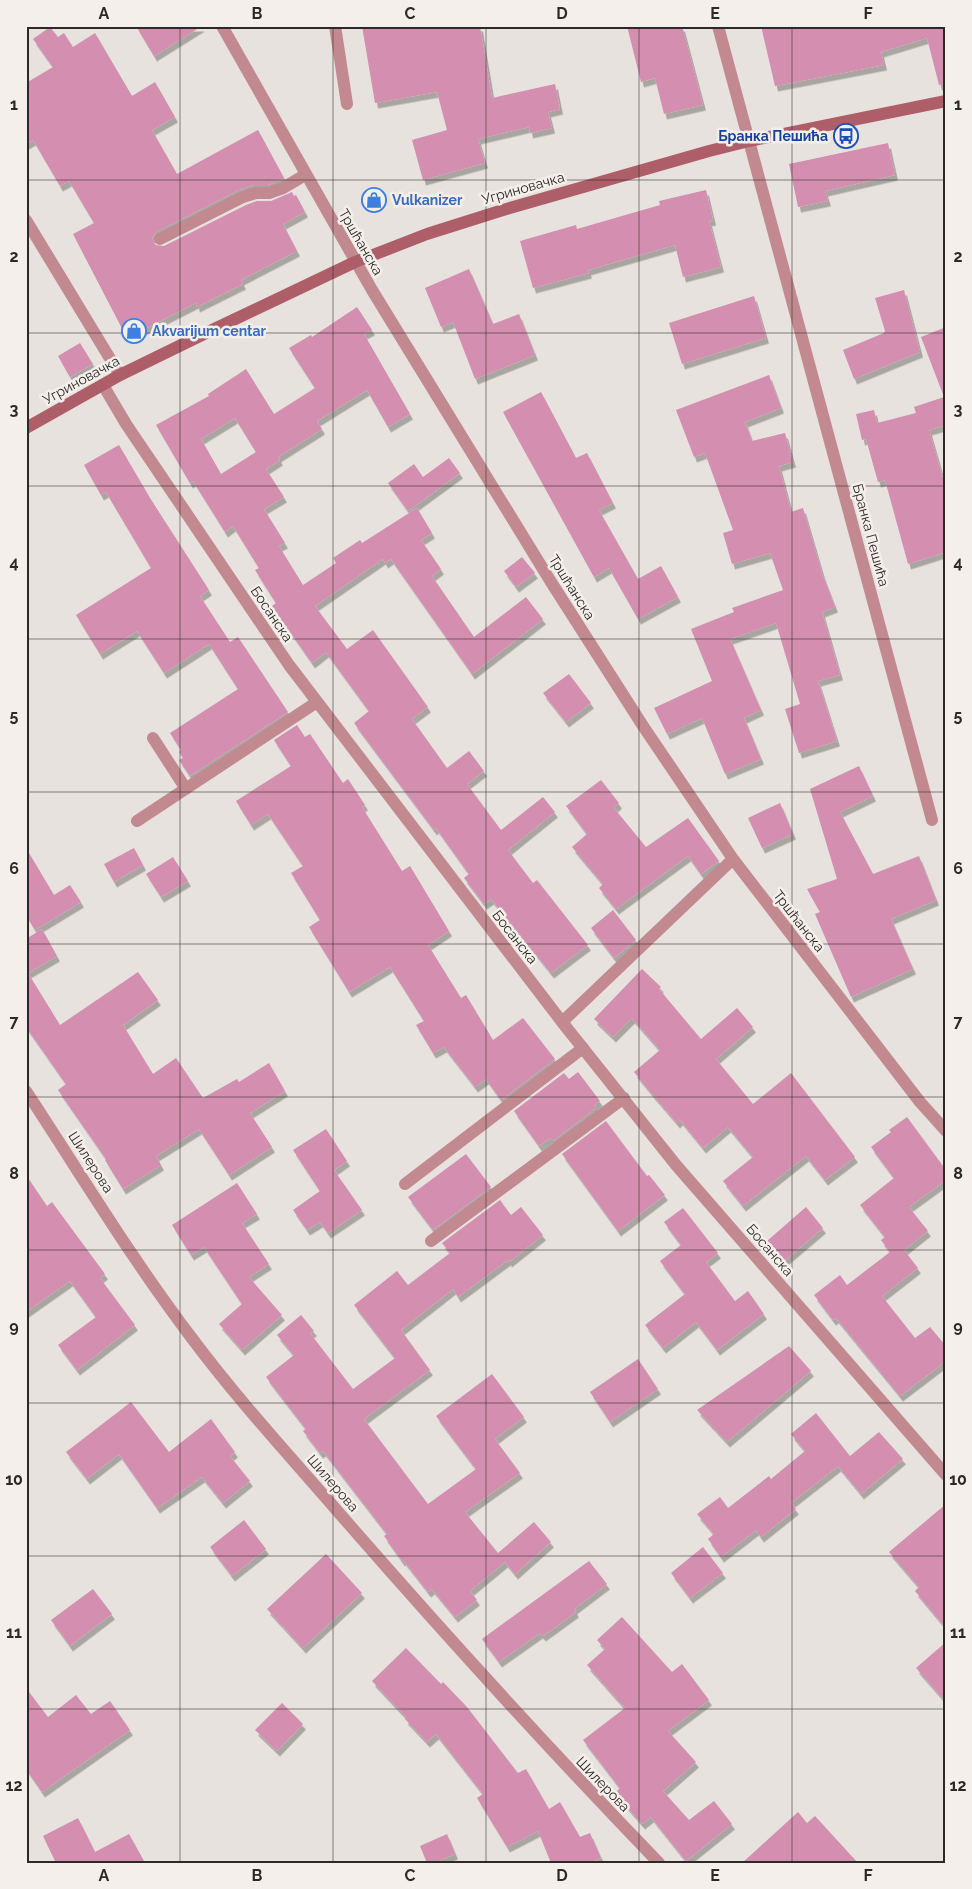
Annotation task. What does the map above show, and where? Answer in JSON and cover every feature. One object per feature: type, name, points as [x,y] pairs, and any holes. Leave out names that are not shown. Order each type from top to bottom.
[{"type":"main road","name":"Угриновачка","points":[[26,428],[120,375],[355,262],[419,237],[503,210],[749,141],[946,102]]},
{"type":"street","name":"Тршћанска","points":[[222,26],[355,262],[551,582],[680,782],[733,859],[920,1102],[946,1131]]},
{"type":"street","points":[[335,26],[347,104]]},
{"type":"street","name":"Бранка Пешића","points":[[718,26],[932,820]]},
{"type":"street","points":[[160,239],[243,197],[256,193],[276,191],[305,174]]},
{"type":"street","points":[[26,220],[120,375]]},
{"type":"street","name":"Босанска","points":[[104,385],[132,432],[289,665],[562,1022],[676,1166],[946,1474]]},
{"type":"street","points":[[137,820],[317,702]]},
{"type":"street","points":[[153,738],[186,789]]},
{"type":"street","points":[[562,1022],[733,859]]},
{"type":"street","points":[[405,1184],[583,1048]]},
{"type":"street","name":"Шилерова","points":[[26,1091],[158,1291],[192,1338],[240,1397],[426,1614],[564,1765],[659,1863]]},
{"type":"street","points":[[431,1241],[624,1098]]},
{"type":"building","points":[[136,26],[202,26],[154,56]]},
{"type":"building","points":[[362,26],[480,26],[492,98],[555,84],[560,109],[548,112],[552,128],[530,133],[529,127],[478,139],[485,163],[423,180],[412,140],[447,130],[437,92],[375,103]]},
{"type":"building","points":[[627,26],[682,26],[703,105],[664,114],[655,78],[641,82]]},
{"type":"building","points":[[761,26],[946,26],[946,84],[939,85],[927,38],[881,52],[884,65],[775,86]]},
{"type":"building","points":[[50,27],[58,37],[64,33],[73,47],[95,33],[132,96],[155,82],[175,117],[152,130],[177,174],[258,130],[284,178],[268,185],[254,185],[239,190],[156,232],[152,238],[155,245],[164,246],[246,205],[257,201],[271,201],[292,192],[294,196],[296,195],[305,212],[283,224],[297,251],[241,280],[243,284],[197,307],[196,303],[127,338],[73,234],[94,223],[69,181],[60,186],[33,140],[26,144],[26,83],[53,67],[33,39]]},
{"type":"building","points":[[888,143],[895,175],[825,191],[828,201],[798,207],[789,164]]},
{"type":"building","points":[[706,190],[713,220],[709,221],[721,267],[683,277],[675,245],[588,270],[589,273],[533,288],[520,241],[576,225],[577,229],[660,205],[659,201]]},
{"type":"building","points":[[469,269],[493,324],[519,314],[535,355],[475,379],[453,322],[441,327],[425,288]]},
{"type":"building","points":[[904,290],[920,352],[854,379],[843,350],[884,333],[875,298]]},
{"type":"building","points":[[754,296],[766,338],[682,364],[669,323]]},
{"type":"building","points":[[357,307],[372,330],[364,334],[410,414],[388,427],[367,390],[317,421],[322,429],[278,457],[280,460],[266,469],[284,497],[264,509],[285,543],[279,546],[303,585],[336,563],[333,558],[360,540],[362,543],[417,508],[432,533],[421,540],[441,569],[432,576],[474,637],[526,597],[543,619],[472,674],[391,559],[385,563],[383,559],[315,606],[347,649],[373,630],[428,707],[412,719],[447,768],[469,751],[484,771],[467,784],[501,830],[543,797],[555,812],[508,850],[533,883],[537,880],[588,945],[551,973],[491,899],[484,904],[464,878],[469,874],[436,828],[434,830],[354,723],[369,711],[326,652],[312,663],[272,606],[276,603],[255,570],[259,568],[233,526],[225,532],[193,481],[190,483],[156,425],[209,396],[208,394],[246,369],[274,414],[315,388],[289,348],[311,335],[312,337]],"holes":[[[235,418],[256,452],[221,474],[201,439]]]},
{"type":"building","points":[[946,327],[946,425],[929,430],[946,489],[946,552],[908,564],[885,480],[878,482],[866,439],[862,440],[856,414],[874,410],[877,423],[916,413],[914,407],[944,397],[921,337]]},
{"type":"building","points":[[80,343],[93,364],[70,377],[58,356]]},
{"type":"building","points":[[769,375],[781,408],[745,422],[752,441],[785,433],[793,462],[779,466],[791,512],[803,508],[822,573],[835,607],[822,612],[840,675],[818,681],[837,741],[799,753],[785,709],[800,704],[776,623],[730,639],[761,710],[744,718],[761,759],[725,774],[702,718],[667,734],[654,708],[712,681],[691,629],[734,612],[732,608],[783,590],[770,553],[732,564],[723,533],[733,530],[705,453],[694,457],[676,410]]},
{"type":"building","points":[[541,392],[576,458],[587,453],[613,503],[599,510],[638,579],[661,566],[678,597],[638,619],[609,568],[594,577],[503,412]]},
{"type":"building","points":[[119,445],[150,498],[209,590],[200,596],[230,642],[238,637],[288,712],[190,776],[179,760],[183,758],[179,752],[181,750],[170,733],[238,689],[209,644],[164,673],[137,631],[100,654],[76,615],[151,568],[106,492],[101,495],[84,465]]},
{"type":"building","points":[[449,458],[460,473],[408,511],[388,483],[414,464],[423,477]]},
{"type":"building","points":[[522,557],[535,573],[516,587],[504,571]]},
{"type":"building","points":[[569,674],[591,703],[566,722],[543,693]]},
{"type":"building","points":[[297,725],[305,737],[310,734],[343,783],[348,779],[365,805],[362,807],[402,871],[410,866],[449,931],[428,945],[461,998],[466,995],[493,1040],[523,1018],[555,1059],[501,1100],[486,1079],[475,1087],[444,1047],[433,1053],[416,1025],[424,1021],[390,967],[349,992],[309,927],[320,920],[291,873],[303,866],[268,814],[251,825],[236,801],[291,766],[274,740]]},
{"type":"building","points":[[859,766],[873,796],[840,812],[873,874],[919,856],[936,900],[891,919],[913,969],[851,997],[815,914],[820,912],[807,889],[837,879],[810,789]]},
{"type":"building","points":[[601,780],[619,803],[614,808],[646,847],[688,818],[719,861],[701,874],[688,856],[616,909],[599,888],[603,884],[572,847],[587,834],[566,806]]},
{"type":"building","points":[[780,803],[793,834],[762,848],[748,818]]},
{"type":"building","points":[[26,848],[54,895],[70,885],[81,902],[35,930],[26,915]]},
{"type":"building","points":[[134,848],[143,865],[114,882],[104,864]]},
{"type":"building","points":[[173,857],[188,881],[161,897],[146,874]]},
{"type":"building","points":[[613,910],[636,940],[614,958],[591,928]]},
{"type":"building","points":[[42,929],[57,956],[28,973],[60,1025],[138,972],[158,1000],[123,1025],[153,1074],[176,1058],[203,1098],[237,1079],[239,1082],[269,1063],[285,1091],[250,1113],[272,1147],[229,1175],[199,1129],[156,1156],[161,1165],[123,1189],[106,1159],[58,1090],[66,1084],[26,1027],[26,939]]},
{"type":"building","points":[[642,969],[661,987],[659,989],[701,1039],[737,1008],[753,1027],[716,1059],[753,1104],[791,1073],[855,1157],[825,1180],[806,1156],[743,1206],[723,1181],[753,1157],[728,1127],[703,1148],[680,1120],[677,1123],[634,1072],[660,1050],[632,1018],[613,1037],[594,1019]]},
{"type":"building","points":[[578,1072],[600,1101],[594,1105],[596,1108],[553,1141],[550,1138],[539,1146],[514,1111],[564,1073],[569,1079]]},
{"type":"building","points":[[907,1117],[946,1170],[946,1180],[909,1207],[928,1231],[904,1250],[918,1268],[882,1296],[915,1338],[930,1327],[946,1346],[946,1361],[900,1396],[836,1318],[833,1320],[814,1295],[840,1275],[847,1285],[890,1252],[881,1240],[885,1237],[860,1205],[894,1178],[871,1147],[891,1132],[889,1130]]},
{"type":"building","points":[[606,1121],[647,1176],[649,1175],[665,1195],[618,1231],[562,1154]]},
{"type":"building","points":[[326,1129],[347,1161],[334,1170],[362,1210],[328,1233],[320,1222],[307,1230],[293,1210],[320,1191],[293,1150]]},
{"type":"building","points":[[466,1154],[491,1187],[433,1230],[408,1197]]},
{"type":"building","points":[[26,1175],[47,1206],[52,1202],[105,1274],[100,1278],[135,1325],[77,1370],[58,1345],[96,1317],[70,1281],[26,1312]]},
{"type":"building","points":[[237,1183],[257,1214],[242,1223],[269,1264],[249,1277],[282,1315],[242,1350],[219,1324],[242,1304],[204,1247],[191,1255],[172,1225]]},
{"type":"building","points":[[500,1200],[511,1215],[521,1207],[543,1235],[509,1262],[508,1260],[458,1297],[453,1289],[401,1330],[430,1370],[364,1419],[428,1504],[476,1469],[436,1416],[492,1374],[524,1417],[495,1439],[520,1473],[465,1512],[498,1553],[534,1522],[551,1542],[515,1574],[505,1562],[470,1591],[477,1600],[455,1617],[432,1589],[428,1592],[402,1561],[384,1536],[387,1534],[323,1451],[320,1453],[303,1431],[306,1429],[266,1377],[294,1355],[277,1335],[301,1315],[314,1331],[310,1333],[353,1389],[395,1358],[354,1305],[397,1271],[408,1285],[450,1253],[442,1243]]},
{"type":"building","points":[[806,1207],[823,1228],[784,1261],[767,1241]]},
{"type":"building","points":[[683,1208],[718,1253],[706,1262],[735,1301],[748,1291],[764,1314],[717,1350],[696,1322],[663,1348],[645,1325],[685,1294],[660,1261],[681,1245],[664,1222]]},
{"type":"building","points":[[789,1346],[811,1371],[727,1442],[697,1410]]},
{"type":"building","points":[[638,1359],[658,1389],[610,1422],[590,1392]]},
{"type":"building","points":[[131,1402],[169,1452],[211,1419],[235,1452],[230,1456],[250,1481],[223,1503],[202,1477],[157,1508],[119,1454],[87,1479],[66,1452]]},
{"type":"building","points":[[816,1413],[850,1456],[879,1432],[903,1459],[861,1494],[838,1466],[791,1503],[796,1509],[761,1537],[756,1530],[721,1557],[708,1539],[714,1534],[697,1514],[720,1497],[728,1508],[769,1476],[771,1479],[805,1451],[791,1434]]},
{"type":"building","points":[[946,1504],[946,1628],[915,1591],[919,1587],[889,1552]]},
{"type":"building","points":[[244,1520],[266,1549],[232,1576],[210,1547]]},
{"type":"building","points":[[703,1547],[723,1573],[690,1598],[671,1573]]},
{"type":"building","points":[[326,1554],[362,1593],[303,1648],[267,1609]]},
{"type":"building","points":[[589,1561],[607,1584],[574,1609],[576,1612],[543,1636],[540,1633],[499,1662],[482,1639]]},
{"type":"building","points":[[93,1589],[112,1614],[70,1646],[51,1620]]},
{"type":"building","points":[[622,1617],[672,1672],[682,1664],[709,1700],[668,1731],[696,1762],[663,1791],[689,1820],[714,1801],[732,1824],[686,1861],[651,1817],[642,1824],[615,1793],[620,1788],[583,1740],[625,1708],[587,1665],[605,1649],[597,1640]]},
{"type":"building","points":[[946,1642],[946,1702],[916,1668]]},
{"type":"building","points":[[406,1648],[441,1684],[443,1682],[467,1707],[518,1773],[526,1769],[549,1809],[560,1802],[580,1837],[590,1833],[601,1858],[589,1863],[551,1863],[538,1831],[507,1847],[477,1798],[483,1794],[436,1734],[427,1742],[372,1681]]},
{"type":"building","points":[[26,1688],[48,1717],[76,1695],[91,1714],[110,1701],[130,1730],[42,1792],[26,1769]]},
{"type":"building","points":[[282,1703],[303,1724],[277,1751],[255,1730]]},
{"type":"building","points":[[798,1812],[807,1823],[815,1816],[858,1863],[742,1863]]},
{"type":"building","points":[[78,1818],[95,1852],[129,1834],[145,1863],[56,1863],[43,1836]]},
{"type":"building","points":[[447,1834],[455,1854],[434,1863],[427,1863],[420,1846]]},
{"type":"place","name":"Бранка Пешића","points":[[846,136]]},
{"type":"place","name":"Vulkanizer","points":[[374,200]]},
{"type":"place","name":"Akvarijum centar","points":[[134,331]]}]
